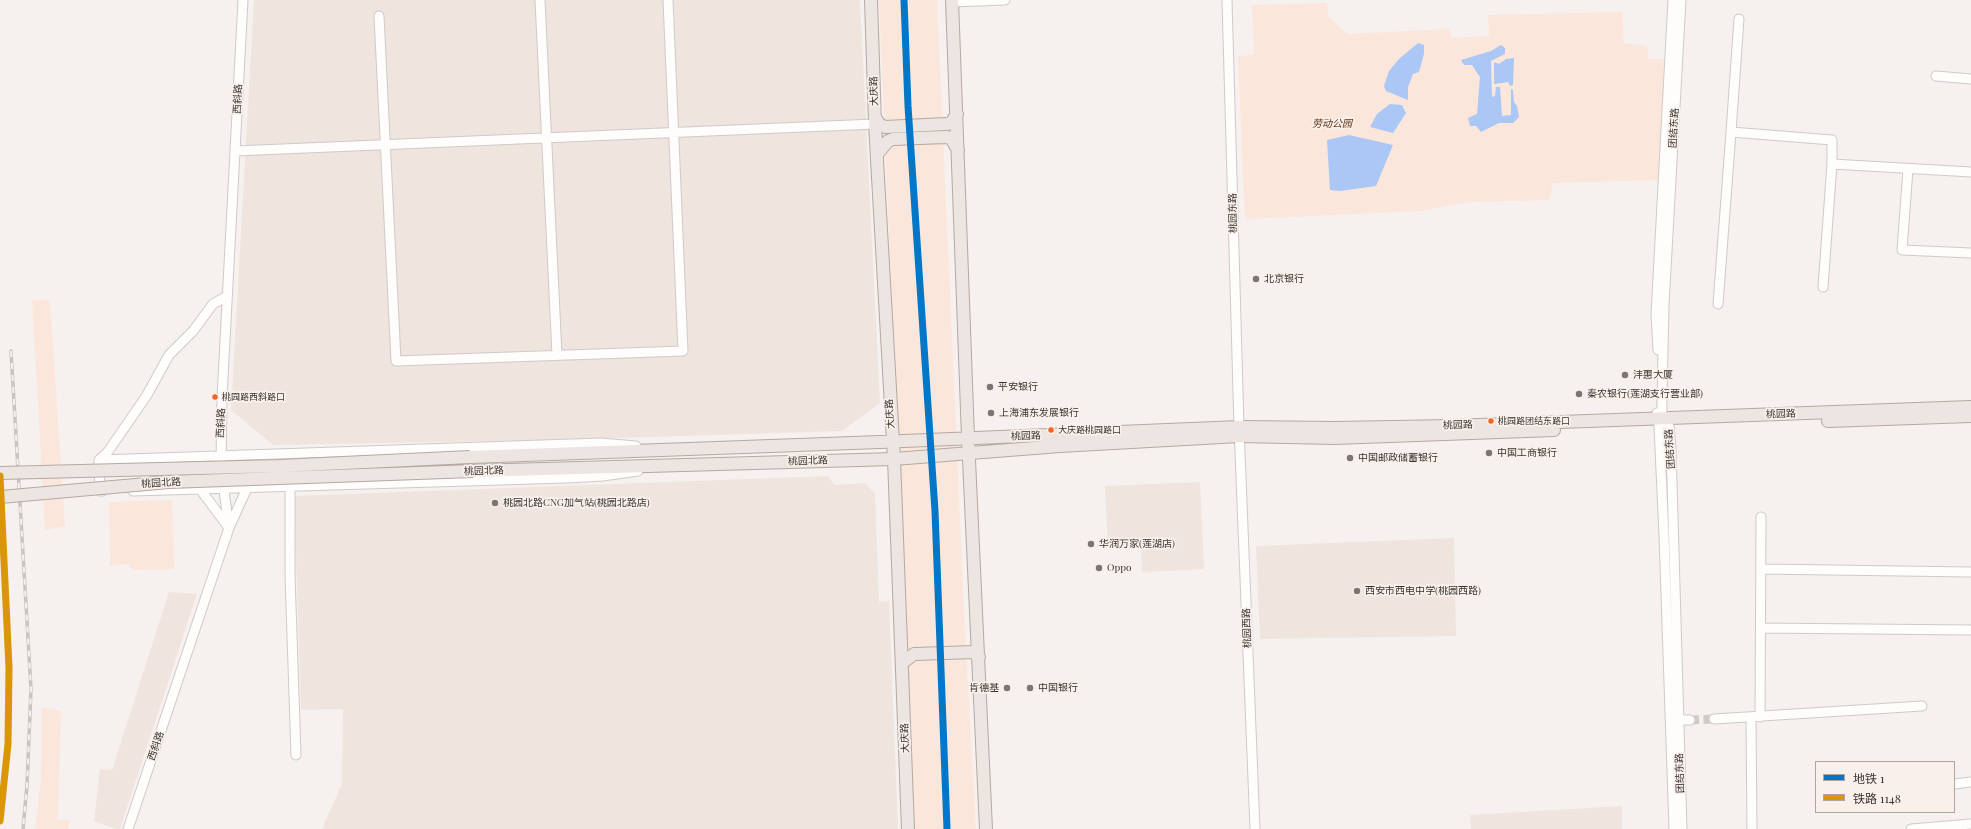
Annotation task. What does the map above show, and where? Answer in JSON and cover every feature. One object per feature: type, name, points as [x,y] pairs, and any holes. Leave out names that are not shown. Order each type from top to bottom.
[{"type":"main road","name":"大庆路","points":[[871,0],[875,120],[894,459],[908,829]]},
{"type":"main road","points":[[952,1],[968,438],[979,642],[986,829]]},
{"type":"main road","points":[[875,120],[885,127],[946,124],[951,122],[957,114]]},
{"type":"main road","points":[[877,154],[888,141],[894,139],[946,137],[951,138],[958,150]]},
{"type":"main road","name":"桃园路","points":[[1662,422],[1971,407]]},
{"type":"main road","name":"桃园路","points":[[968,438],[1335,428],[1971,416]]},
{"type":"main road","name":"桃园路","points":[[969,452],[1239,431]]},
{"type":"main road","name":"桃园北路","points":[[0,473],[280,466],[470,457],[968,438]]},
{"type":"main road","name":"桃园北路","points":[[0,496],[170,482],[473,471],[894,459],[969,452]]},
{"type":"main road","points":[[901,644],[907,650],[913,650],[973,648],[979,642]]},
{"type":"main road","points":[[902,663],[914,654],[974,652],[979,657]]},
{"type":"street","name":"西斜路","points":[[128,829],[229,528],[220,457],[243,0]]},
{"type":"street","points":[[540,0],[556,355]]},
{"type":"street","points":[[379,16],[396,361],[683,350],[668,0]]},
{"type":"street","points":[[952,1],[1005,0]]},
{"type":"street","name":"桃园东路","points":[[1226,0],[1239,431]]},
{"type":"street","points":[[1673,0],[1656,315],[1662,422],[1674,829]]},
{"type":"street","name":"团结东路","points":[[1681,0],[1664,304],[1662,422],[1678,720],[1682,829]]},
{"type":"street","points":[[1718,304],[1739,19]]},
{"type":"street","points":[[1936,76],[1971,79]]},
{"type":"street","points":[[235,151],[674,133],[875,120]]},
{"type":"street","points":[[1731,132],[1832,140],[1832,164],[1823,286]]},
{"type":"street","points":[[1832,164],[1971,172]]},
{"type":"street","points":[[1908,168],[1902,250],[1971,253]]},
{"type":"street","points":[[99,460],[107,453],[147,395],[169,355],[193,331],[213,304],[227,296]]},
{"type":"street","name":"桃园西路","points":[[1239,431],[1255,829]]},
{"type":"street","points":[[99,460],[601,443],[673,450]]},
{"type":"street","points":[[99,460],[100,491],[603,476],[663,466]]},
{"type":"street","points":[[290,485],[290,575],[296,755]]},
{"type":"street","points":[[200,489],[229,528],[248,486]]},
{"type":"street","points":[[1752,829],[1755,717],[1761,628],[1761,517]]},
{"type":"street","points":[[1761,569],[1971,572]]},
{"type":"street","points":[[1761,628],[1971,630]]},
{"type":"street","points":[[1714,719],[1922,706]]},
{"type":"street","points":[[1678,720],[1690,720]]},
{"type":"street","points":[[1955,784],[1971,782]]},
{"type":"street","points":[[1911,829],[1971,824]]},
{"type":"shaded area","points":[[254,0],[860,0],[880,403],[842,431],[551,440],[273,445],[231,410]]},
{"type":"shaded area","points":[[828,476],[835,485],[865,483],[875,493],[879,602],[889,601],[898,829],[322,829],[342,784],[343,709],[301,710],[294,496]]},
{"type":"shaded area","points":[[1200,482],[1204,569],[1142,572],[1141,545],[1108,547],[1105,486]]},
{"type":"shaded area","name":"西安市西电中学(桃园西路)","points":[[1454,538],[1456,636],[1260,639],[1256,546]]},
{"type":"shaded area","points":[[169,592],[197,594],[120,829],[116,829],[94,821],[100,769],[112,770]]},
{"type":"shaded area","points":[[1622,806],[1622,829],[1471,829],[1470,815]]},
{"type":"green space","points":[[879,0],[937,0],[965,633],[976,829],[914,829]]},
{"type":"green space","name":"劳动公园","points":[[1327,3],[1328,16],[1347,34],[1450,29],[1451,38],[1489,36],[1488,15],[1622,12],[1624,43],[1647,46],[1649,59],[1664,59],[1662,180],[1553,183],[1549,200],[1470,202],[1421,211],[1245,219],[1238,56],[1254,55],[1252,5]]},
{"type":"green space","points":[[32,300],[50,300],[65,526],[45,530]]},
{"type":"green space","points":[[172,500],[174,569],[133,570],[128,564],[110,566],[109,502]]},
{"type":"green space","points":[[42,707],[61,711],[58,820],[70,820],[68,829],[35,829],[41,778]]},
{"type":"water","points":[[1418,43],[1424,45],[1424,54],[1419,72],[1413,74],[1408,87],[1408,100],[1386,91],[1384,86],[1389,71],[1399,59]]},
{"type":"water","points":[[1501,45],[1505,48],[1505,54],[1491,61],[1492,97],[1495,96],[1496,87],[1500,87],[1502,116],[1511,115],[1511,89],[1513,90],[1514,102],[1517,106],[1519,117],[1513,123],[1499,123],[1481,132],[1476,126],[1470,126],[1468,118],[1477,114],[1480,77],[1472,65],[1464,65],[1461,60],[1491,51]]},
{"type":"water","points":[[1514,58],[1513,85],[1510,86],[1508,82],[1494,84],[1494,62],[1499,64],[1506,59]]},
{"type":"water","points":[[1390,104],[1402,105],[1406,113],[1393,133],[1370,127],[1377,114]]},
{"type":"water","points":[[1349,135],[1393,145],[1376,186],[1340,191],[1330,190],[1327,140]]},
{"type":"tunnel","points":[[1690,720],[1714,719]]},
{"type":"railway","points":[[11,351],[31,689],[27,785],[23,829]]},
{"type":"metro line","name":"1","points":[[904,0],[908,106],[935,511],[947,829]]},
{"type":"rail line","name":"1148","points":[[0,476],[9,668],[8,744],[0,821]]},
{"type":"place","name":"北京银行","points":[[1256,279]]},
{"type":"place","name":"沣惠大厦","points":[[1625,375]]},
{"type":"place","name":"平安银行","points":[[990,387]]},
{"type":"place","name":"秦农银行(莲湖支行营业部)","points":[[1579,394]]},
{"type":"place","name":"桃园路西斜路口","points":[[215,397]]},
{"type":"place","name":"上海浦东发展银行","points":[[991,413]]},
{"type":"place","name":"桃园路团结东路口","points":[[1491,421]]},
{"type":"place","name":"大庆路桃园路口","points":[[1051,430]]},
{"type":"place","name":"中国工商银行","points":[[1489,453]]},
{"type":"place","name":"中国邮政储蓄银行","points":[[1350,458]]},
{"type":"place","name":"桃园北路CNG加气站(桃园北路店)","points":[[495,503]]},
{"type":"place","name":"华润万家(莲湖店)","points":[[1091,544]]},
{"type":"place","name":"Oppo","points":[[1099,568]]},
{"type":"place","name":"西安市西电中学(桃园西路)","points":[[1357,591]]},
{"type":"place","name":"肯德基","points":[[1007,688]]},
{"type":"place","name":"中国银行","points":[[1030,688]]}]
